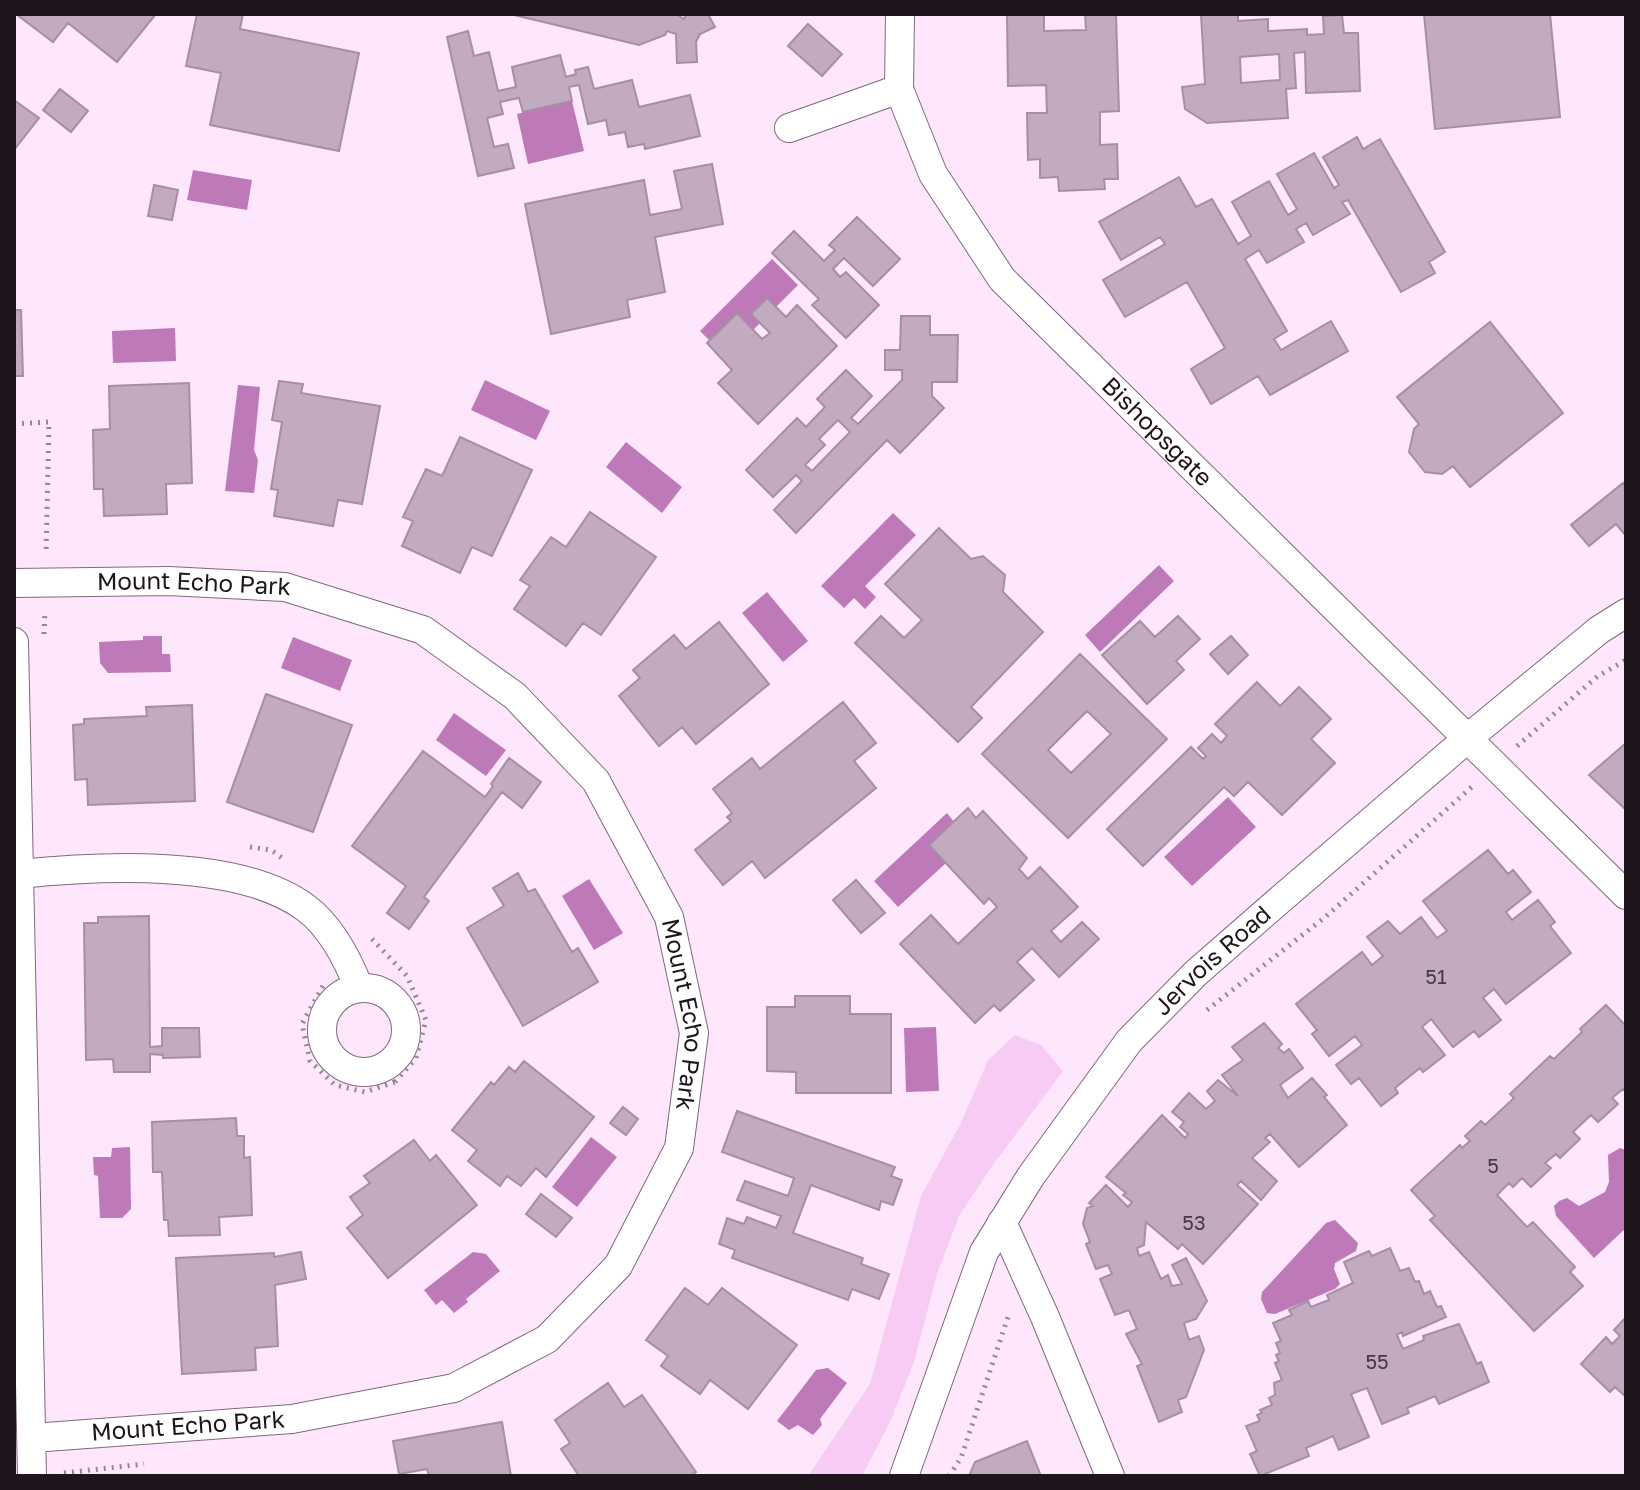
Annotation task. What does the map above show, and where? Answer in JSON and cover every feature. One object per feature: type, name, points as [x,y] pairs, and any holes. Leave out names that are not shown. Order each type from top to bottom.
[{"type":"street","name":"Bishopsgate","points":[[900,14],[899,89],[933,174],[1002,279],[1468,738]]},
{"type":"street","points":[[789,128],[899,89]]},
{"type":"street","name":"Mount Echo Park","points":[[14,583],[169,581],[285,587],[423,630],[515,696],[596,781],[669,917],[694,1033],[679,1148],[618,1266],[547,1339],[454,1388],[307,1417],[32,1438]]},
{"type":"street","name":"Jervois Road","points":[[904,1476],[984,1252],[1031,1176],[1129,1041],[1196,973],[1468,738],[1599,630],[1626,613]]},
{"type":"street","points":[[14,642],[32,1476]]},
{"type":"street","points":[[1468,738],[1626,895]]},
{"type":"street","points":[[19,874],[79,868],[161,869],[212,875],[278,891],[304,907],[324,926],[359,988]]},
{"type":"street","points":[[1002,1222],[1110,1476]]},
{"type":"path","points":[[1205,1012],[1324,918],[1598,676],[1626,660]]},
{"type":"path","points":[[329,976],[302,1024],[310,1061],[335,1085],[365,1092],[395,1082]]},
{"type":"path","points":[[949,1476],[961,1458],[1024,1271]]},
{"type":"path","points":[[64,1473],[158,1463]]},
{"type":"shaded area","points":[[572,101],[584,151],[528,164],[517,114]]},
{"type":"shaded area","points":[[193,170],[252,180],[247,210],[187,200]]},
{"type":"shaded area","points":[[772,259],[798,285],[776,307],[767,298],[751,313],[760,323],[753,330],[737,314],[709,340],[700,331]]},
{"type":"shaded area","points":[[175,328],[176,361],[113,363],[112,331]]},
{"type":"shaded area","points":[[485,380],[550,411],[536,440],[471,410]]},
{"type":"shaded area","points":[[238,385],[260,387],[254,450],[258,460],[254,493],[225,491]]},
{"type":"shaded area","points":[[626,442],[682,487],[662,513],[606,467]]},
{"type":"shaded area","points":[[893,513],[916,535],[865,586],[876,597],[865,609],[854,598],[844,608],[821,586]]},
{"type":"shaded area","points":[[1159,565],[1174,581],[1100,652],[1085,635]]},
{"type":"shaded area","points":[[767,592],[808,641],[783,662],[742,613]]},
{"type":"shaded area","points":[[143,636],[162,636],[162,654],[170,654],[171,672],[108,673],[100,663],[99,642],[143,640]]},
{"type":"shaded area","points":[[293,637],[352,660],[340,691],[281,668]]},
{"type":"shaded area","points":[[454,713],[506,750],[486,776],[436,740]]},
{"type":"shaded area","points":[[1228,797],[1256,827],[1192,886],[1164,857]]},
{"type":"shaded area","points":[[947,813],[954,822],[929,845],[946,863],[898,907],[874,881]]},
{"type":"shaded area","points":[[589,879],[623,933],[594,950],[562,896]]},
{"type":"shaded area","points":[[936,1027],[939,1091],[906,1092],[904,1028]]},
{"type":"shaded area","points":[[1015,1035],[1041,1045],[1063,1071],[960,1214],[937,1274],[914,1362],[891,1420],[864,1472],[861,1476],[808,1476],[870,1384],[921,1196],[961,1123],[988,1060]]},
{"type":"shaded area","points":[[591,1137],[617,1157],[577,1207],[552,1187]]},
{"type":"shaded area","points":[[130,1147],[131,1209],[122,1218],[100,1218],[98,1176],[94,1175],[93,1157],[111,1157],[112,1148]]},
{"type":"shaded area","points":[[1620,1148],[1626,1150],[1626,1228],[1594,1258],[1556,1216],[1554,1206],[1567,1198],[1579,1206],[1605,1192],[1609,1182],[1608,1155]]},
{"type":"shaded area","points":[[1335,1220],[1358,1243],[1356,1251],[1335,1263],[1340,1284],[1335,1289],[1275,1314],[1267,1313],[1261,1299],[1262,1292],[1326,1223]]},
{"type":"shaded area","points":[[473,1252],[486,1254],[500,1271],[454,1313],[442,1300],[436,1305],[424,1290]]},
{"type":"shaded area","points":[[828,1368],[847,1383],[820,1419],[822,1425],[813,1435],[798,1425],[789,1430],[777,1421],[816,1370]]},
{"type":"building","points":[[16,14],[156,14],[117,62],[68,23],[53,42]]},
{"type":"building","points":[[197,14],[243,14],[240,29],[359,53],[339,151],[210,125],[221,73],[186,66]]},
{"type":"building","points":[[510,14],[676,14],[684,19],[686,14],[708,14],[715,27],[700,34],[696,42],[697,62],[677,63],[676,34],[667,31],[665,35],[639,45]]},
{"type":"building","points":[[1007,14],[1044,14],[1044,31],[1086,30],[1085,14],[1116,14],[1119,111],[1100,112],[1100,145],[1117,144],[1118,179],[1104,179],[1105,189],[1059,191],[1058,177],[1040,178],[1040,159],[1028,160],[1027,113],[1047,113],[1046,85],[1008,86]]},
{"type":"building","points":[[1201,14],[1238,14],[1238,21],[1268,19],[1268,31],[1307,29],[1307,35],[1324,34],[1323,16],[1342,15],[1344,33],[1358,33],[1360,91],[1306,93],[1305,52],[1294,53],[1296,88],[1286,89],[1288,118],[1207,123],[1185,109],[1182,87],[1205,84]],"holes":[[[1279,54],[1280,80],[1241,83],[1240,57]]]},
{"type":"building","points":[[1424,14],[1550,14],[1560,117],[1435,129]]},
{"type":"building","points":[[808,24],[842,54],[822,76],[788,46]]},
{"type":"building","points":[[468,31],[474,56],[489,52],[498,91],[516,87],[512,67],[560,55],[566,77],[576,74],[575,70],[588,67],[594,89],[632,80],[639,107],[690,95],[700,136],[645,149],[644,144],[628,147],[625,132],[609,135],[606,120],[588,124],[579,85],[569,87],[572,101],[523,112],[519,98],[500,102],[503,114],[487,118],[494,147],[508,144],[514,168],[478,176],[447,37]]},
{"type":"building","points":[[60,89],[88,111],[71,132],[43,110]]},
{"type":"building","points":[[14,100],[39,118],[14,150]]},
{"type":"building","points":[[1357,137],[1363,149],[1380,139],[1445,252],[1429,262],[1435,273],[1401,292],[1348,200],[1342,202],[1350,214],[1313,235],[1306,223],[1296,229],[1304,242],[1267,263],[1259,250],[1245,259],[1287,331],[1274,339],[1281,350],[1331,321],[1348,351],[1270,395],[1258,376],[1211,404],[1191,369],[1225,348],[1187,282],[1125,317],[1103,280],[1165,244],[1160,237],[1121,260],[1099,222],[1179,177],[1196,207],[1212,199],[1238,244],[1251,236],[1232,202],[1269,181],[1288,215],[1297,209],[1277,174],[1314,153],[1334,188],[1339,185],[1323,157]]},
{"type":"building","points":[[712,164],[723,224],[655,237],[665,292],[627,300],[630,317],[551,334],[525,204],[644,180],[650,215],[682,209],[674,171]]},
{"type":"building","points":[[154,185],[178,190],[172,220],[148,216]]},
{"type":"building","points":[[857,217],[900,259],[873,286],[844,258],[833,269],[840,277],[846,272],[879,305],[846,338],[812,305],[819,299],[772,253],[794,231],[824,261],[835,250],[829,245]]},
{"type":"building","points":[[767,298],[786,317],[797,305],[837,346],[758,424],[718,383],[732,370],[707,343],[737,313],[762,339],[770,333],[751,314]]},
{"type":"building","points":[[14,310],[21,310],[23,376],[14,376]]},
{"type":"building","points":[[901,316],[930,316],[930,335],[958,335],[957,382],[932,382],[932,396],[944,408],[900,453],[887,440],[796,533],[774,510],[802,481],[796,475],[773,497],[746,470],[797,418],[806,427],[825,407],[817,399],[846,370],[872,396],[851,418],[858,424],[902,380],[902,370],[885,370],[885,350],[900,350]],"holes":[[[838,420],[850,432],[812,471],[805,465],[825,445],[819,439]]]},
{"type":"building","points":[[1490,322],[1563,413],[1470,487],[1453,466],[1442,474],[1425,472],[1409,452],[1414,429],[1419,424],[1397,397]]},
{"type":"building","points":[[279,381],[303,384],[301,393],[380,406],[362,504],[338,500],[333,526],[274,516],[278,490],[271,489],[282,422],[272,420]]},
{"type":"building","points":[[189,383],[192,483],[166,484],[167,514],[104,516],[103,489],[94,489],[93,430],[110,429],[109,386]]},
{"type":"building","points":[[460,437],[532,470],[492,556],[472,547],[460,573],[402,546],[413,521],[403,517],[426,469],[442,476]]},
{"type":"building","points":[[1623,483],[1626,487],[1626,536],[1616,524],[1589,546],[1571,525]]},
{"type":"building","points":[[590,512],[656,557],[601,635],[583,623],[566,646],[514,609],[530,586],[520,580],[551,537],[566,547]]},
{"type":"building","points":[[939,528],[971,559],[983,556],[1005,575],[1003,592],[1043,632],[971,707],[982,718],[958,742],[855,643],[881,616],[904,638],[922,620],[885,584]]},
{"type":"building","points":[[1178,616],[1200,639],[1176,661],[1184,670],[1147,704],[1102,655],[1140,621],[1155,637]]},
{"type":"building","points":[[719,622],[769,684],[696,744],[682,727],[659,746],[619,696],[640,678],[633,670],[674,635],[686,649]]},
{"type":"building","points":[[1231,636],[1248,655],[1228,674],[1210,654]]},
{"type":"building","points":[[1080,654],[1167,739],[1068,838],[982,754]],"holes":[[[1087,711],[1111,734],[1071,773],[1048,750]]]},
{"type":"building","points":[[1257,682],[1280,706],[1299,687],[1331,719],[1311,739],[1335,763],[1282,815],[1248,782],[1234,796],[1224,787],[1143,866],[1107,829],[1191,747],[1203,759],[1206,756],[1198,748],[1212,734],[1221,743],[1227,736],[1215,724]]},
{"type":"building","points":[[266,694],[352,725],[313,832],[227,802]]},
{"type":"building","points":[[843,702],[876,743],[854,761],[876,788],[765,878],[752,861],[723,885],[695,850],[731,821],[727,817],[732,813],[713,789],[752,758],[760,769]]},
{"type":"building","points":[[192,705],[195,801],[88,805],[87,779],[75,780],[73,725],[84,724],[84,719],[147,716],[146,707]]},
{"type":"building","points":[[1626,743],[1626,810],[1589,775]]},
{"type":"building","points":[[423,751],[485,797],[509,758],[541,782],[522,808],[502,792],[424,897],[429,901],[409,929],[387,913],[406,886],[352,846]]},
{"type":"building","points":[[968,808],[976,818],[983,811],[1027,858],[1019,869],[1028,879],[1040,867],[1078,907],[1051,931],[1061,942],[1082,922],[1099,939],[1059,977],[1032,948],[1017,962],[1034,980],[1000,1011],[994,1005],[975,1023],[900,944],[931,915],[958,944],[997,907],[989,898],[984,904],[929,845]]},
{"type":"building","points":[[1488,850],[1508,874],[1513,870],[1531,892],[1506,912],[1512,920],[1538,900],[1555,922],[1550,926],[1571,953],[1506,1004],[1494,989],[1483,998],[1501,1020],[1479,1037],[1474,1031],[1453,1047],[1431,1019],[1422,1027],[1445,1055],[1423,1072],[1420,1068],[1395,1088],[1398,1093],[1381,1106],[1359,1078],[1351,1084],[1336,1065],[1362,1045],[1355,1036],[1329,1056],[1312,1034],[1317,1030],[1296,1004],[1362,952],[1372,965],[1383,956],[1367,937],[1388,921],[1400,934],[1421,917],[1437,938],[1447,931],[1423,901]]},
{"type":"building","points":[[518,873],[528,892],[535,889],[572,952],[578,948],[598,982],[523,1026],[467,928],[504,906],[493,888]]},
{"type":"building","points":[[856,880],[885,913],[861,933],[833,900]]},
{"type":"building","points":[[149,916],[150,1047],[162,1046],[162,1028],[199,1028],[200,1057],[163,1058],[163,1055],[150,1054],[150,1072],[114,1072],[113,1059],[86,1060],[84,923],[98,923],[98,917]]},
{"type":"building","points":[[795,996],[850,996],[850,1014],[891,1014],[891,1093],[796,1093],[796,1072],[767,1071],[767,1007],[795,1007]]},
{"type":"building","points":[[1606,1005],[1626,1026],[1626,1092],[1623,1089],[1612,1098],[1618,1104],[1598,1122],[1591,1115],[1573,1132],[1580,1139],[1560,1158],[1556,1154],[1545,1163],[1551,1168],[1531,1187],[1522,1178],[1513,1187],[1509,1183],[1497,1195],[1527,1227],[1533,1222],[1575,1267],[1570,1272],[1583,1286],[1534,1331],[1430,1220],[1435,1216],[1411,1190],[1460,1145],[1462,1148],[1470,1141],[1465,1136],[1481,1121],[1485,1125],[1514,1098],[1510,1094],[1550,1056],[1554,1059]]},
{"type":"building","points":[[1264,1023],[1282,1044],[1278,1048],[1284,1053],[1289,1049],[1303,1068],[1280,1085],[1288,1098],[1312,1078],[1347,1125],[1299,1167],[1270,1134],[1265,1138],[1270,1142],[1252,1158],[1277,1181],[1261,1200],[1241,1181],[1237,1185],[1258,1204],[1203,1264],[1182,1244],[1178,1249],[1146,1222],[1144,1245],[1137,1248],[1139,1256],[1149,1252],[1161,1279],[1168,1275],[1172,1286],[1182,1284],[1172,1265],[1186,1258],[1207,1301],[1196,1319],[1184,1323],[1189,1340],[1199,1336],[1204,1350],[1186,1397],[1178,1400],[1182,1412],[1159,1422],[1137,1366],[1142,1364],[1126,1334],[1137,1329],[1129,1310],[1115,1315],[1100,1279],[1112,1274],[1108,1265],[1096,1269],[1086,1244],[1090,1242],[1083,1224],[1087,1208],[1093,1206],[1089,1203],[1106,1185],[1128,1207],[1132,1202],[1123,1195],[1126,1193],[1106,1177],[1162,1115],[1185,1138],[1188,1134],[1180,1127],[1184,1122],[1172,1112],[1189,1093],[1206,1109],[1215,1101],[1207,1091],[1218,1080],[1238,1096],[1222,1075],[1243,1060],[1232,1047]]},
{"type":"building","points":[[524,1061],[594,1117],[546,1177],[536,1168],[521,1186],[507,1176],[500,1186],[468,1161],[477,1150],[452,1130],[491,1082],[494,1085],[509,1067],[515,1072]]},
{"type":"building","points":[[623,1107],[638,1119],[626,1135],[610,1123]]},
{"type":"building","points":[[737,1111],[895,1167],[891,1176],[902,1180],[893,1205],[881,1201],[879,1210],[811,1185],[793,1233],[863,1258],[861,1264],[889,1274],[879,1299],[852,1289],[848,1300],[732,1258],[735,1250],[719,1244],[727,1218],[744,1224],[747,1217],[776,1228],[781,1216],[737,1200],[745,1181],[788,1196],[794,1178],[722,1152]]},
{"type":"building","points":[[236,1118],[237,1136],[244,1136],[244,1158],[250,1157],[252,1215],[219,1217],[220,1235],[169,1236],[168,1220],[164,1220],[162,1172],[153,1172],[152,1122]]},
{"type":"building","points":[[414,1140],[430,1161],[436,1155],[477,1205],[388,1278],[347,1228],[363,1215],[350,1197],[370,1183],[364,1176]]},
{"type":"building","points":[[541,1194],[572,1218],[556,1237],[526,1214]]},
{"type":"building","points":[[1390,1248],[1400,1271],[1409,1268],[1424,1294],[1430,1291],[1437,1307],[1441,1306],[1446,1317],[1403,1336],[1402,1332],[1397,1335],[1403,1349],[1424,1340],[1423,1336],[1459,1324],[1489,1382],[1439,1404],[1435,1396],[1407,1408],[1409,1413],[1382,1424],[1367,1388],[1351,1394],[1369,1437],[1339,1450],[1333,1436],[1306,1448],[1309,1456],[1260,1476],[1250,1454],[1257,1451],[1246,1426],[1260,1421],[1257,1415],[1262,1413],[1260,1410],[1272,1405],[1269,1398],[1275,1395],[1274,1383],[1282,1380],[1275,1363],[1279,1361],[1276,1355],[1280,1353],[1276,1343],[1281,1341],[1273,1323],[1292,1315],[1289,1310],[1308,1301],[1311,1307],[1329,1300],[1327,1295],[1353,1283],[1344,1262],[1369,1251],[1372,1256]]},
{"type":"building","points":[[301,1252],[306,1279],[275,1285],[278,1346],[255,1348],[256,1370],[182,1374],[176,1258],[274,1253],[274,1257]]},
{"type":"building","points":[[685,1288],[708,1305],[722,1288],[797,1345],[748,1409],[710,1380],[700,1394],[661,1366],[668,1356],[646,1340]]},
{"type":"building","points":[[1626,1317],[1626,1397],[1615,1387],[1610,1392],[1581,1364],[1606,1337],[1612,1344],[1620,1336],[1614,1330]]},
{"type":"building","points":[[608,1383],[624,1407],[642,1395],[696,1472],[691,1476],[579,1476],[561,1449],[570,1443],[555,1420]]},
{"type":"building","points":[[502,1422],[511,1476],[429,1476],[427,1469],[399,1474],[393,1441]]},
{"type":"building","points":[[1027,1441],[1041,1476],[969,1476],[975,1462]]}]
